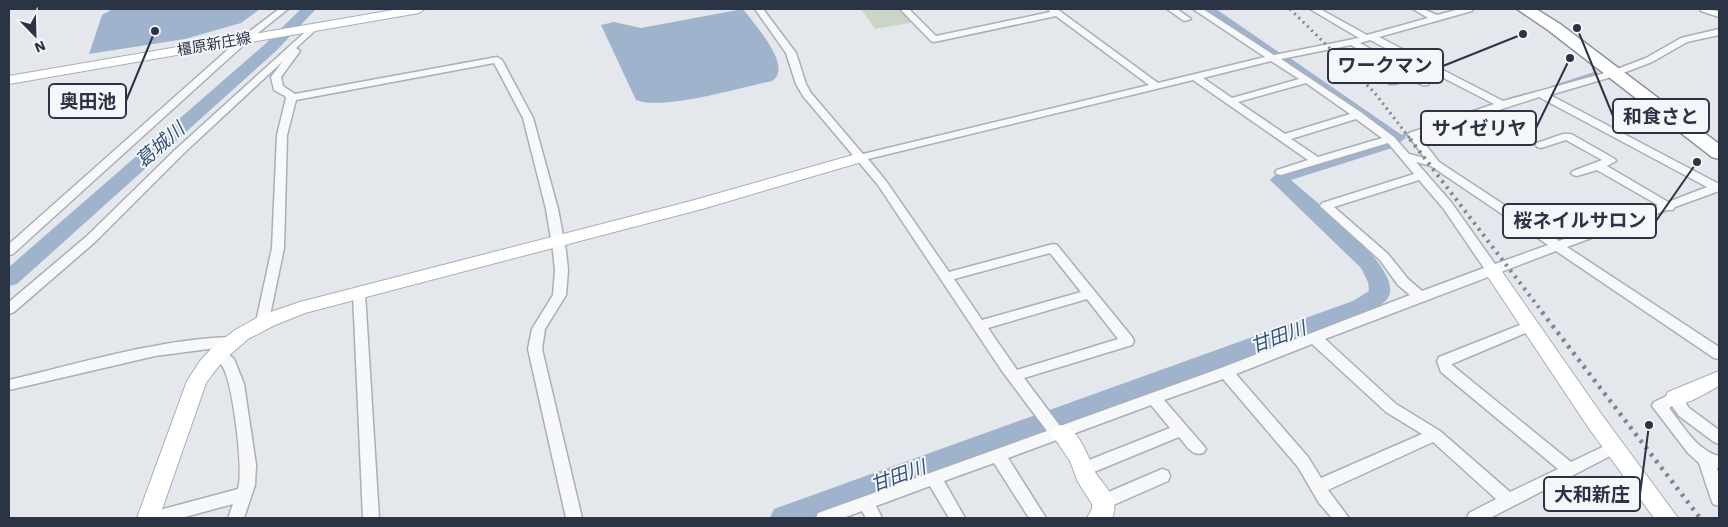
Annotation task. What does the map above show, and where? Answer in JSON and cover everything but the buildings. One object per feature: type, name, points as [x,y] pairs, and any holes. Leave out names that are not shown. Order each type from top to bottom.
[{"type":"highway","points":[[1525,9],[1554,27],[1719,153]]},
{"type":"street","points":[[9,251],[244,39],[284,9]]},
{"type":"street","points":[[9,309],[91,239],[187,144],[311,28],[334,9]]},
{"type":"street","name":"橿原新庄線","points":[[9,80],[419,9]]},
{"type":"street","points":[[759,9],[791,53],[801,84],[807,94],[882,183],[1014,376],[1059,432],[1084,469],[1100,510],[1162,476]]},
{"type":"street","points":[[904,9],[934,40],[1055,11],[1155,85]]},
{"type":"street","points":[[1171,9],[1186,20]]},
{"type":"street","points":[[1197,9],[1358,115],[1394,142],[1408,157],[1465,230],[1530,326],[1667,518]]},
{"type":"street","points":[[1314,9],[1500,103]]},
{"type":"street","points":[[1417,9],[1437,19]]},
{"type":"street","points":[[148,518],[197,381],[224,347],[263,322],[300,308],[558,242],[860,158],[1155,85],[1369,38],[1469,9]]},
{"type":"street","points":[[1704,9],[1719,14]]},
{"type":"street","points":[[1435,164],[1414,135],[1500,103],[1540,94],[1589,79],[1615,74],[1649,60],[1684,40],[1719,32]]},
{"type":"street","points":[[1707,34],[1719,40]]},
{"type":"street","points":[[1352,42],[1425,82]]},
{"type":"street","points":[[263,322],[278,248],[282,135],[291,98],[290,94],[278,88],[276,77],[295,54],[295,44]]},
{"type":"street","points":[[291,98],[497,60],[528,118],[558,242],[560,295],[537,328],[535,349],[574,518]]},
{"type":"street","points":[[1392,82],[1411,75]]},
{"type":"street","points":[[1194,76],[1317,162]]},
{"type":"street","points":[[1231,101],[1307,80]]},
{"type":"street","points":[[1540,94],[1718,187]]},
{"type":"street","points":[[1284,138],[1358,115]]},
{"type":"street","points":[[1541,145],[1567,136],[1611,161],[1577,173]]},
{"type":"street","points":[[1281,172],[1394,142]]},
{"type":"street","points":[[1408,157],[1435,164],[1719,354]]},
{"type":"street","points":[[1598,166],[1669,207]]},
{"type":"street","points":[[1420,296],[1402,282],[1384,257],[1326,206],[1422,175]]},
{"type":"street","points":[[824,518],[1154,399],[1316,338],[1420,296],[1669,207],[1718,187]]},
{"type":"street","points":[[947,277],[1053,248],[1127,341],[1014,376]]},
{"type":"street","points":[[359,293],[371,518]]},
{"type":"street","points":[[980,326],[1090,294]]},
{"type":"street","points":[[1530,326],[1444,361],[1446,368],[1569,469]]},
{"type":"street","points":[[1316,338],[1391,408],[1435,435],[1509,501]]},
{"type":"street","points":[[9,385],[155,351],[204,343],[224,347]]},
{"type":"street","points":[[224,347],[228,363],[237,384],[248,465],[248,476],[244,494],[236,518]]},
{"type":"street","points":[[1226,372],[1291,446],[1341,518]]},
{"type":"street","points":[[1719,378],[1659,406],[1660,410],[1693,449],[1713,460],[1719,499]]},
{"type":"street","points":[[1675,398],[1684,412],[1719,438]]},
{"type":"street","points":[[1154,399],[1198,449]]},
{"type":"street","points":[[1084,469],[1181,430]]},
{"type":"street","points":[[1318,487],[1435,435]]},
{"type":"street","points":[[1475,518],[1615,447]]},
{"type":"street","points":[[998,456],[1038,518]]},
{"type":"street","points":[[934,478],[957,518]]},
{"type":"street","points":[[156,518],[244,494]]},
{"type":"street","points":[[866,502],[874,518]]},
{"type":"green space","points":[[861,9],[901,9],[915,22],[875,29]]},
{"type":"water","points":[[113,9],[260,9],[241,23],[185,39],[89,54],[102,15]]},
{"type":"water","points":[[743,9],[770,45],[778,66],[778,75],[772,81],[702,97],[664,103],[648,103],[636,100],[601,25],[614,22],[641,28]]},
{"type":"waterway","name":"葛城川","points":[[9,279],[270,48],[309,9]]},
{"type":"waterway","name":"甘田川","points":[[1206,9],[1272,53]]},
{"type":"waterway","name":"甘田川","points":[[784,518],[1361,307],[1379,295],[1379,282],[1369,263],[1280,180],[1286,175],[1386,144],[1397,138],[1284,61]]},
{"type":"waterway","points":[[1553,87],[1596,73]]},
{"type":"waterway","points":[[1510,99],[1532,93]]},
{"type":"waterway","points":[[1397,138],[1411,133]]},
{"type":"railway","points":[[1290,9],[1374,92],[1411,140]]},
{"type":"railway","points":[[1410,139],[1543,313]]},
{"type":"railway","points":[[1542,312],[1700,518]]},
{"type":"place","name":"和食さと","points":[[1577,28]]},
{"type":"place","name":"奥田池","points":[[155,31]]},
{"type":"place","name":"ワークマン","points":[[1523,34]]},
{"type":"place","name":"サイゼリヤ","points":[[1570,58]]},
{"type":"place","name":"桜ネイルサロン","points":[[1697,162]]},
{"type":"place","name":"大和新庄","points":[[1649,425]]}]
